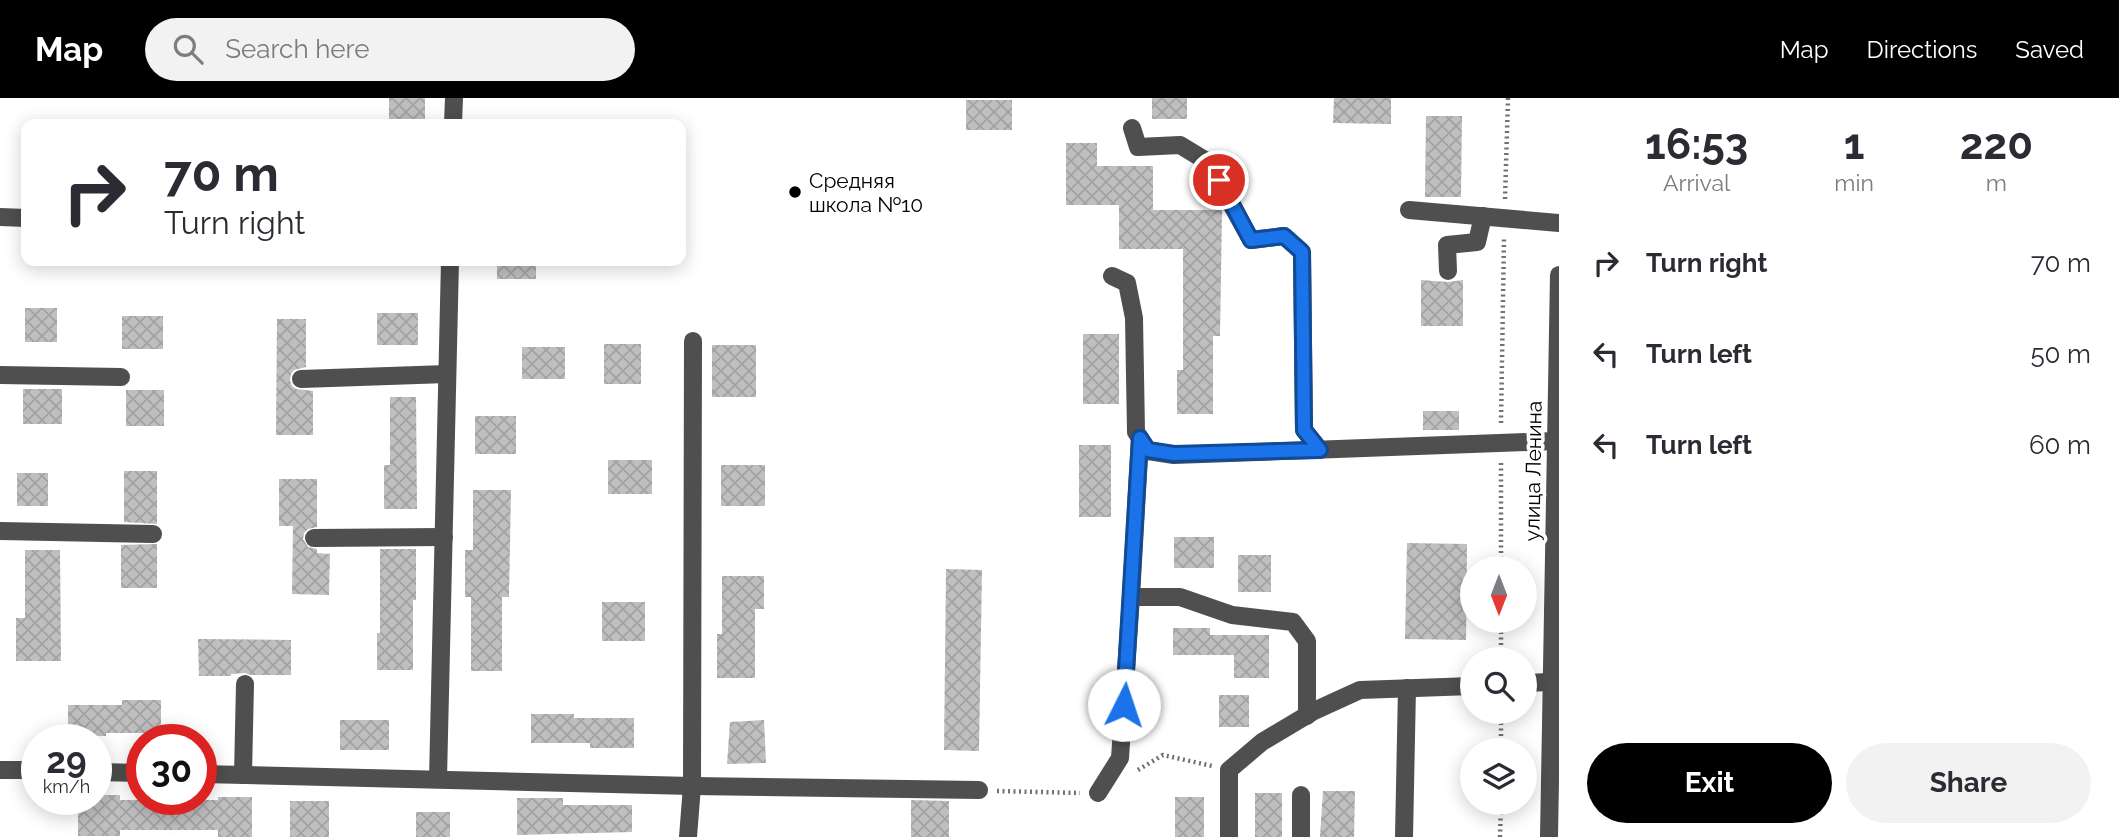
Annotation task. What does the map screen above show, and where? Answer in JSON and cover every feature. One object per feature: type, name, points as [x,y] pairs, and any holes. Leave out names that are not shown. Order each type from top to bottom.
[{"type":"street","points":[[453,119],[454,98]]},
{"type":"street","points":[[1132,128],[1139,147],[1180,145],[1208,162],[1251,240],[1284,236],[1302,252],[1304,430],[1320,450]]},
{"type":"street","points":[[1409,210],[1559,223]]},
{"type":"street","points":[[1448,271],[1447,245],[1477,242],[1483,216]]},
{"type":"street","points":[[0,217],[21,218]]},
{"type":"street","points":[[438,779],[450,266]]},
{"type":"street","name":"улица Ленина","points":[[1549,837],[1556,580],[1559,275]]},
{"type":"street","points":[[1112,276],[1127,283],[1134,318],[1136,432],[1148,450],[1174,454],[1556,441]]},
{"type":"street","points":[[688,837],[692,786],[693,341]]},
{"type":"street","points":[[301,379],[447,374]]},
{"type":"street","points":[[0,375],[121,377]]},
{"type":"street","points":[[1098,793],[1120,758],[1140,438]]},
{"type":"street","points":[[0,531],[153,534]]},
{"type":"street","points":[[314,538],[443,537]]},
{"type":"street","points":[[1130,597],[1180,597],[1232,615],[1293,622],[1307,641],[1307,716]]},
{"type":"street","points":[[1537,683],[1552,682]]},
{"type":"street","points":[[243,775],[245,684]]},
{"type":"street","points":[[1229,837],[1229,770],[1262,743],[1307,716],[1360,690],[1460,686]]},
{"type":"street","points":[[1404,837],[1407,688]]},
{"type":"street","points":[[0,770],[21,771]]},
{"type":"street","points":[[217,774],[979,790]]},
{"type":"street","points":[[1301,795],[1301,837]]},
{"type":"path","points":[[1501,556],[1501,329],[1508,98]]},
{"type":"path","points":[[1131,774],[1163,755],[1229,770]]},
{"type":"path","points":[[979,790],[1098,793]]},
{"type":"path","points":[[1500,837],[1501,815]]},
{"type":"building","points":[[389,98],[425,98],[425,119],[389,119]]},
{"type":"building","points":[[1152,98],[1187,98],[1187,119],[1152,119]]},
{"type":"building","points":[[1334,98],[1391,98],[1391,124],[1333,123]]},
{"type":"building","points":[[966,100],[1012,100],[1012,130],[966,130]]},
{"type":"building","points":[[1426,116],[1462,116],[1461,197],[1425,197]]},
{"type":"building","points":[[1066,143],[1097,143],[1097,166],[1153,166],[1153,210],[1222,210],[1220,336],[1213,336],[1213,414],[1177,414],[1177,370],[1183,370],[1183,249],[1119,249],[1119,205],[1066,205]]},
{"type":"building","points":[[497,266],[536,266],[536,279],[497,279]]},
{"type":"building","points":[[1421,280],[1463,280],[1463,326],[1421,326]]},
{"type":"building","points":[[25,308],[57,308],[57,342],[25,342]]},
{"type":"building","points":[[377,313],[418,313],[418,345],[377,345]]},
{"type":"building","points":[[122,316],[163,316],[163,349],[122,349]]},
{"type":"building","points":[[277,319],[306,319],[306,367],[294,370],[290,380],[296,389],[313,391],[313,435],[276,435]]},
{"type":"building","points":[[1083,334],[1119,334],[1119,404],[1083,404]]},
{"type":"building","points":[[604,344],[641,344],[641,384],[604,384]]},
{"type":"building","points":[[712,345],[756,345],[756,397],[712,397]]},
{"type":"building","points":[[522,347],[565,347],[565,379],[522,379]]},
{"type":"building","points":[[23,389],[62,389],[62,424],[23,424]]},
{"type":"building","points":[[126,390],[164,390],[164,426],[126,426]]},
{"type":"building","points":[[390,397],[416,397],[417,509],[384,509],[384,465],[390,465]]},
{"type":"building","points":[[1423,411],[1459,411],[1459,430],[1423,430]]},
{"type":"building","points":[[475,416],[516,416],[516,454],[475,454]]},
{"type":"building","points":[[1079,445],[1111,445],[1111,517],[1079,517]]},
{"type":"building","points":[[608,460],[652,460],[652,494],[608,494]]},
{"type":"building","points":[[721,465],[765,465],[765,506],[721,506]]},
{"type":"building","points":[[124,471],[157,471],[157,524],[124,522]]},
{"type":"building","points":[[17,473],[48,473],[48,506],[17,506]]},
{"type":"building","points":[[279,479],[317,479],[317,527],[308,529],[303,539],[308,547],[317,549],[317,553],[330,554],[329,595],[292,594],[293,526],[279,526]]},
{"type":"building","points":[[473,490],[511,490],[509,597],[502,597],[502,671],[471,671],[471,597],[465,597],[465,550],[473,550]]},
{"type":"building","points":[[1174,537],[1214,537],[1214,568],[1174,568]]},
{"type":"building","points":[[1407,543],[1467,544],[1467,556],[1460,556],[1460,634],[1466,634],[1466,640],[1405,639]]},
{"type":"building","points":[[157,544],[157,588],[121,588],[121,545]]},
{"type":"building","points":[[380,549],[416,549],[413,670],[377,670]]},
{"type":"building","points":[[25,550],[60,550],[61,661],[16,661],[16,618],[25,618]]},
{"type":"building","points":[[1238,555],[1271,555],[1271,592],[1238,592]]},
{"type":"building","points":[[946,569],[982,570],[979,751],[944,750]]},
{"type":"building","points":[[722,576],[764,576],[764,609],[755,609],[755,678],[717,678],[717,634],[722,634]]},
{"type":"building","points":[[602,602],[645,602],[645,641],[602,641]]},
{"type":"building","points":[[1173,628],[1210,628],[1210,635],[1269,635],[1269,678],[1234,678],[1234,655],[1173,655]]},
{"type":"building","points":[[198,639],[291,640],[291,675],[245,673],[199,676]]},
{"type":"building","points":[[1219,695],[1249,695],[1249,727],[1219,727]]},
{"type":"building","points":[[122,700],[161,700],[161,724],[126,724],[126,733],[112,733],[112,724],[68,724],[68,705],[122,705]]},
{"type":"building","points":[[531,714],[574,714],[574,718],[634,718],[634,748],[590,748],[590,743],[531,743]]},
{"type":"building","points":[[340,720],[389,720],[389,750],[340,750]]},
{"type":"building","points":[[764,720],[766,763],[727,764],[730,722]]},
{"type":"building","points":[[1323,791],[1355,791],[1354,837],[1320,837]]},
{"type":"building","points":[[1255,793],[1282,793],[1282,837],[1255,837]]},
{"type":"building","points":[[112,795],[120,795],[120,800],[126,800],[126,815],[217,815],[218,797],[252,797],[252,837],[218,837],[218,830],[120,830],[120,836],[78,836],[78,815],[112,815]]},
{"type":"building","points":[[1175,797],[1204,797],[1204,837],[1175,837]]},
{"type":"building","points":[[517,798],[563,798],[563,805],[632,805],[632,832],[517,835]]},
{"type":"building","points":[[911,800],[949,801],[949,837],[911,837]]},
{"type":"building","points":[[290,801],[329,801],[329,837],[290,837]]},
{"type":"building","points":[[416,812],[450,812],[450,837],[416,837]]},
{"type":"place","name":"Средняя школа №10","points":[[795,192]]},
{"type":"route","points":[[1124,705],[1140,438],[1148,450],[1174,454],[1320,450],[1304,430],[1302,252],[1284,236],[1251,240],[1219,180]]}]
